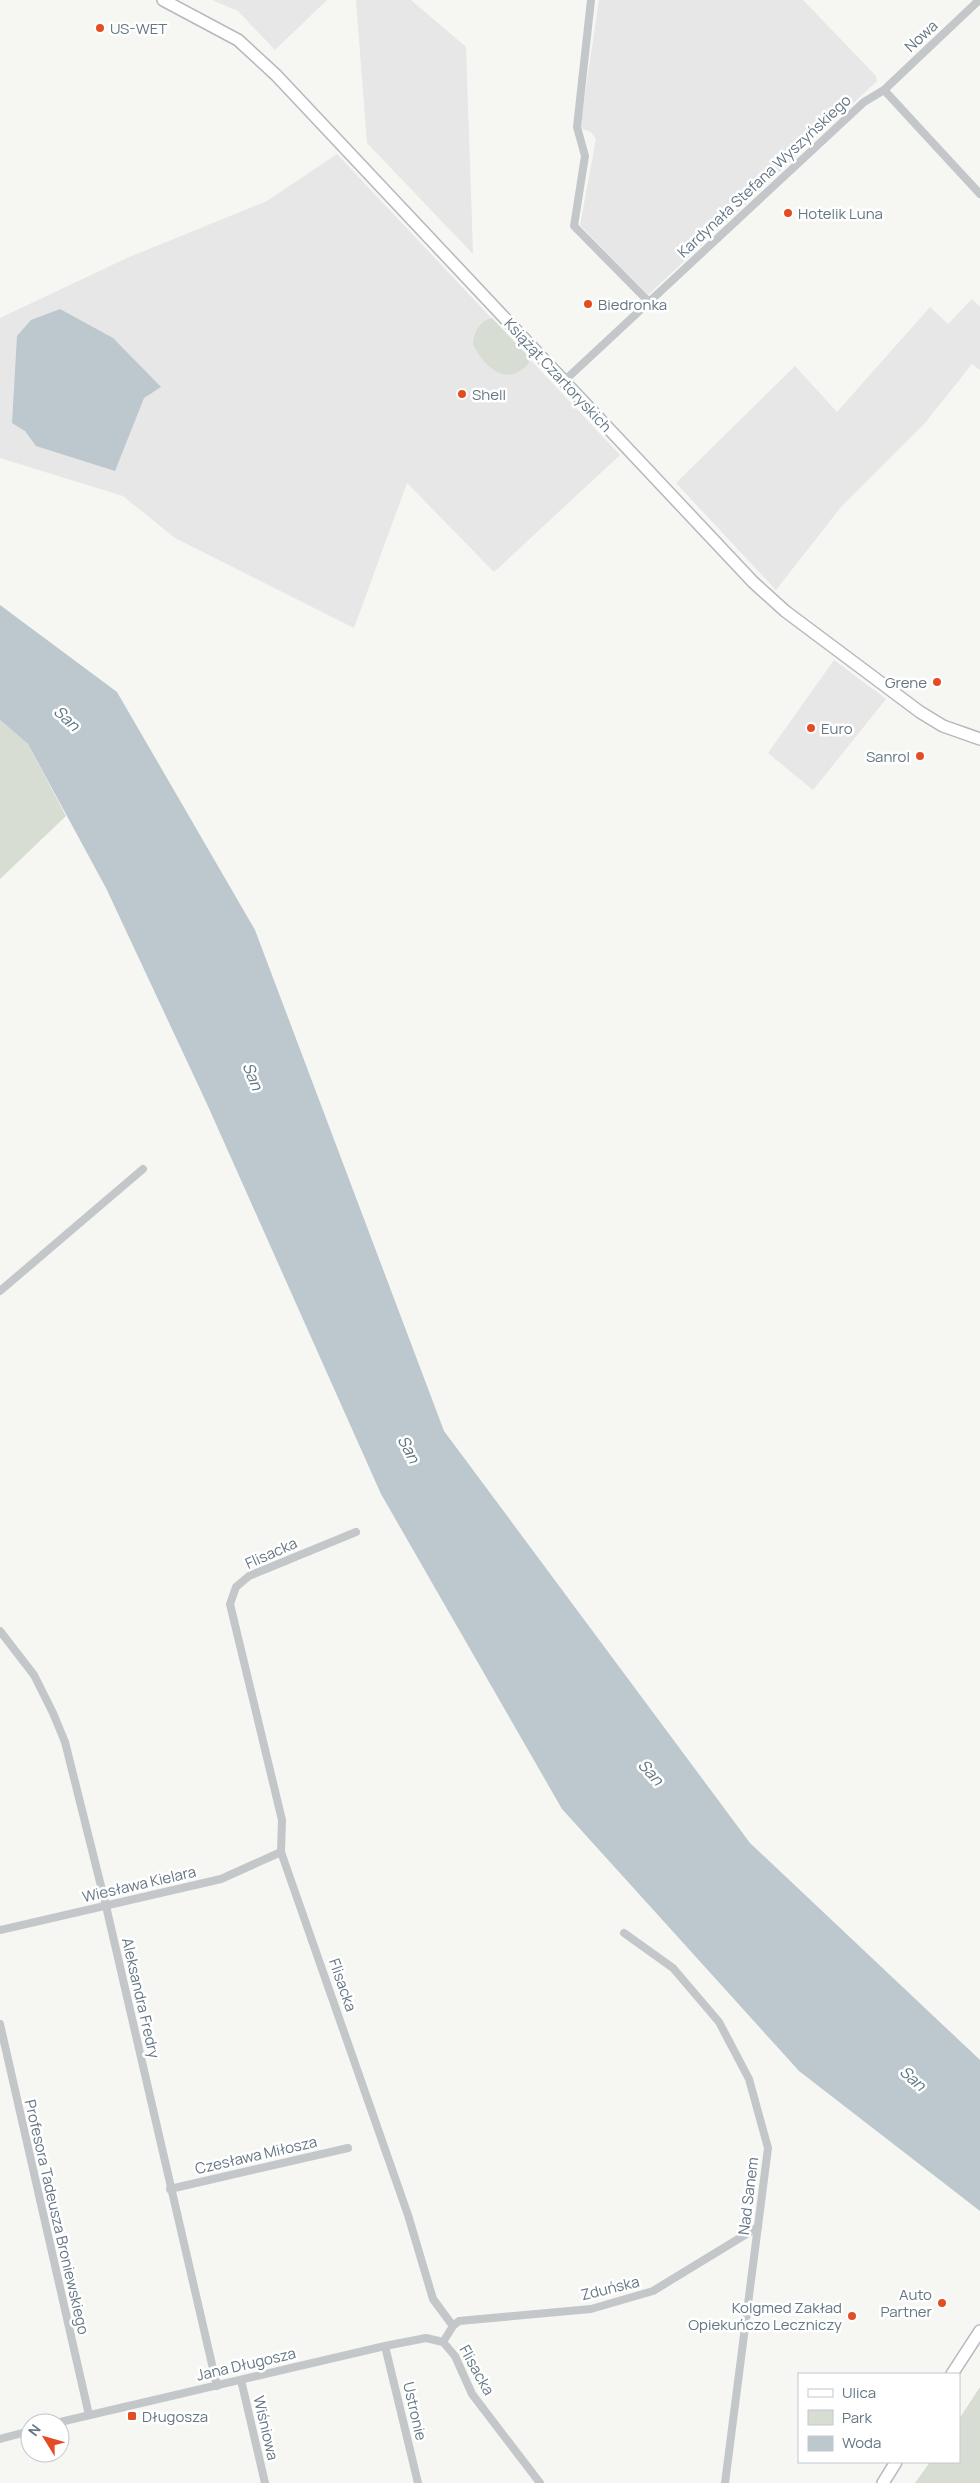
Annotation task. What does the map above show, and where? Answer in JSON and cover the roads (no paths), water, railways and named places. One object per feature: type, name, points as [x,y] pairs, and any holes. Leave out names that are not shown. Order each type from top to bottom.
[{"type":"main road","name":"Książąt Czartoryskich","points":[[163,0],[219,28],[238,40],[258,57],[753,582],[780,606],[920,712],[944,726],[980,739]]},
{"type":"main road","name":"Książąt Czartoryskich","points":[[967,734],[980,732]]},
{"type":"main road","points":[[953,2373],[980,2331]]},
{"type":"main road","points":[[882,2483],[895,2463]]},
{"type":"street","points":[[591,0],[578,126],[585,156],[574,226],[649,302]]},
{"type":"street","name":"Nowa","points":[[884,90],[977,2]]},
{"type":"street","name":"Kardynała Stefana Wyszyńskiego","points":[[563,382],[864,102],[884,90]]},
{"type":"street","points":[[884,90],[980,194]]},
{"type":"street","points":[[0,1291],[143,1168]]},
{"type":"street","name":"Flisacka","points":[[356,1532],[250,1576],[236,1586],[230,1604],[282,1820],[281,1852],[408,2215],[433,2299],[453,2326],[443,2342],[455,2356],[472,2394],[540,2483]]},
{"type":"street","name":"Aleksandra Fredry","points":[[0,1631],[34,1675],[53,1713],[64,1742],[106,1906],[217,2386]]},
{"type":"street","name":"Wiesława Kielara","points":[[0,1930],[221,1879],[281,1852]]},
{"type":"street","name":"Nad Sanem","points":[[624,1933],[673,1968],[719,2022],[750,2078],[768,2148],[725,2483]]},
{"type":"street","name":"Profesora Tadeusza Broniewskiego","points":[[0,2024],[89,2415]]},
{"type":"street","name":"Czesława Miłosza","points":[[170,2189],[348,2148]]},
{"type":"street","name":"Zduńska","points":[[453,2326],[460,2321],[590,2309],[653,2292],[758,2227]]},
{"type":"street","name":"Jana Długosza","points":[[70,2420],[385,2346],[426,2338],[443,2342]]},
{"type":"street","name":"Ustronie","points":[[385,2346],[418,2483]]},
{"type":"street","name":"Wiśniowa","points":[[241,2380],[264,2483]]},
{"type":"street","points":[[0,2439],[20,2433]]},
{"type":"water","points":[[60,309],[113,338],[161,387],[144,398],[115,471],[36,446],[25,431],[12,423],[17,336],[31,320]]},
{"type":"water","name":"San","points":[[0,605],[117,692],[255,930],[444,1431],[750,1843],[980,2060],[980,2211],[799,2071],[562,1809],[381,1494],[207,1104],[106,888],[28,744],[0,720]]},
{"type":"place","name":"US-WET","points":[[100,28]]},
{"type":"place","name":"Hotelik Luna","points":[[788,213]]},
{"type":"place","name":"Biedronka","points":[[588,304]]},
{"type":"place","name":"Shell","points":[[462,394]]},
{"type":"place","name":"Grene","points":[[937,682]]},
{"type":"place","name":"Euro","points":[[811,728]]},
{"type":"place","name":"Sanrol","points":[[920,756]]},
{"type":"place","name":"Auto Partner","points":[[942,2303]]},
{"type":"place","name":"Kolgmed Zakład Opiekuńczo Leczniczy","points":[[852,2316]]},
{"type":"place","name":"Długosza","points":[[132,2416]]}]
